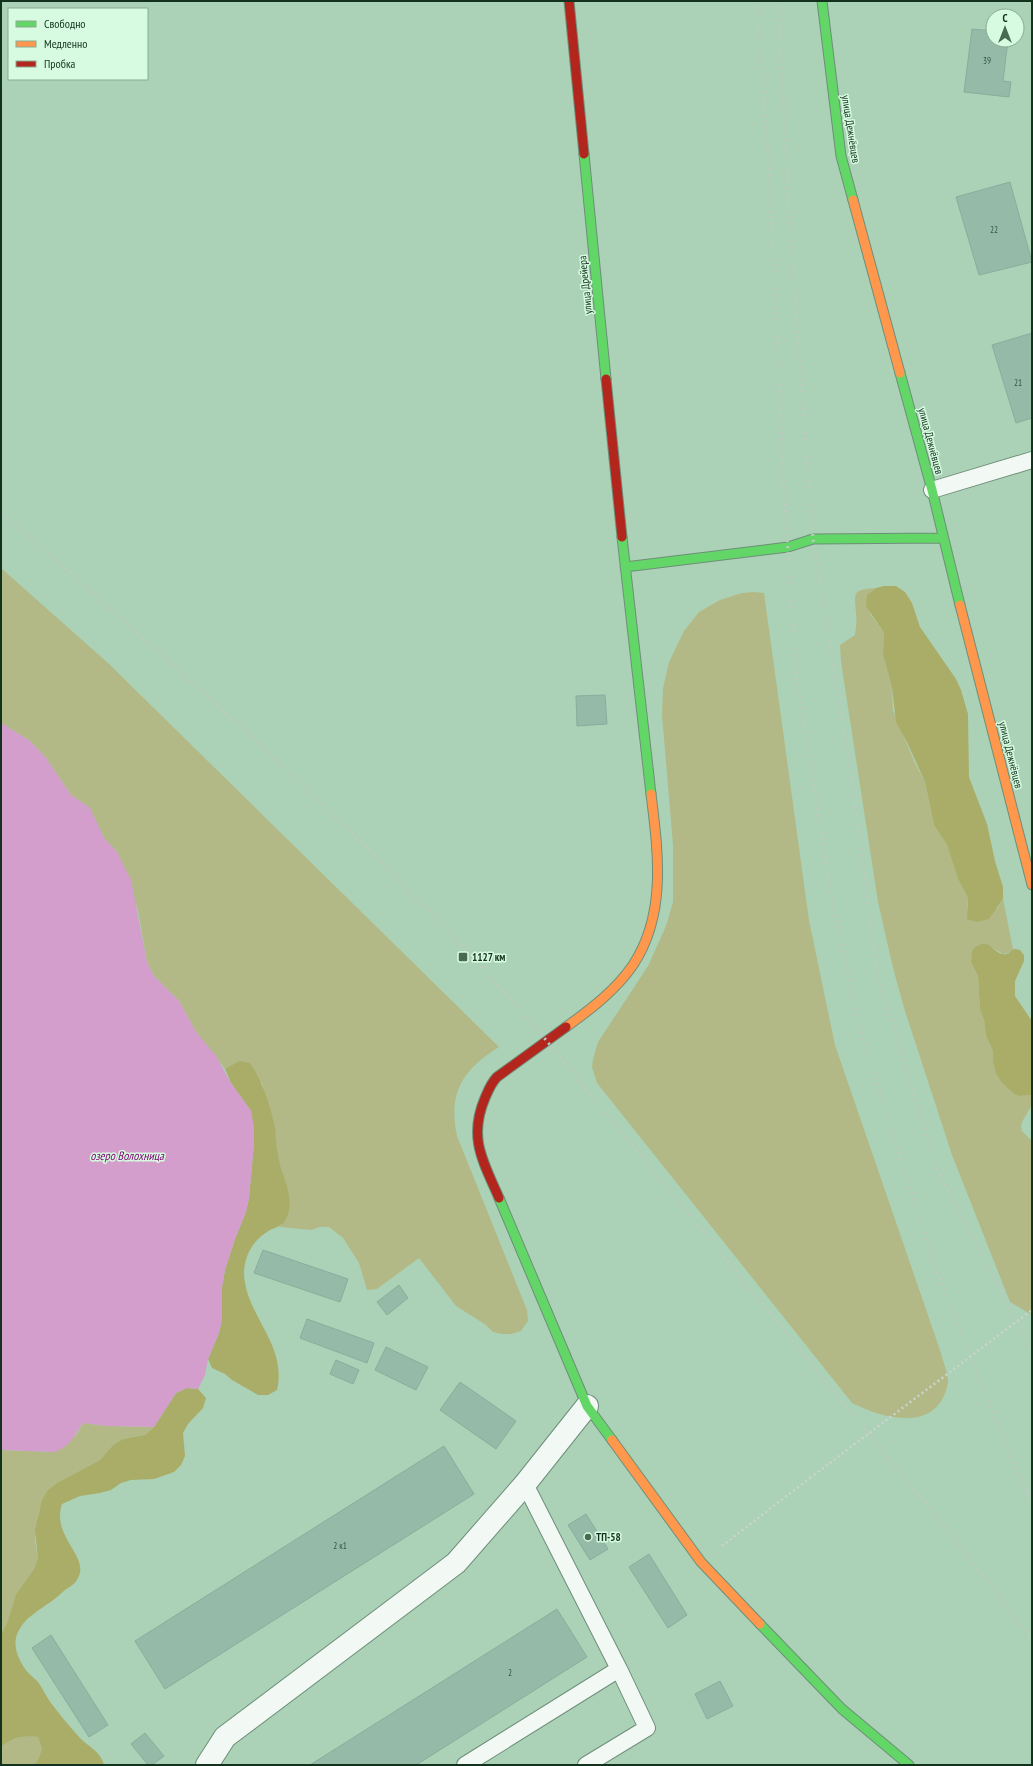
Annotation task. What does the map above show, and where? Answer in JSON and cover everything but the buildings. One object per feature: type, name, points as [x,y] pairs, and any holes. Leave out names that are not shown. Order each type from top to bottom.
[{"type":"street","name":"улица Дрейера","points":[[569,1],[625,567],[657,843],[659,872],[657,904],[648,934],[639,955],[616,985],[593,1006],[493,1080],[479,1112],[476,1128],[479,1152],[587,1406],[701,1562],[842,1709],[909,1765]]},
{"type":"street","name":"улица Дежнёвцев","points":[[822,1],[841,156],[932,490],[1032,885]]},
{"type":"street","points":[[625,567],[788,547],[813,540],[943,538]]},
{"type":"street","points":[[206,1765],[225,1737],[456,1563],[525,1484],[587,1406]]},
{"type":"lane","points":[[932,490],[1032,460]]},
{"type":"lane","points":[[525,1484],[619,1669],[647,1728],[586,1765]]},
{"type":"lane","points":[[465,1765],[619,1669]]},
{"type":"path","points":[[728,1542],[1032,1310]]},
{"type":"green space","points":[[1,568],[108,663],[499,1047],[476,1065],[467,1074],[461,1084],[455,1107],[455,1121],[457,1136],[527,1310],[528,1321],[521,1331],[512,1334],[493,1332],[486,1325],[456,1306],[419,1258],[377,1289],[367,1290],[359,1263],[343,1238],[329,1227],[320,1227],[311,1230],[280,1227],[286,1219],[289,1196],[279,1161],[275,1139],[275,1128],[262,1083],[239,1061],[225,1069],[196,1032],[179,1001],[154,976],[147,962],[138,911],[117,852],[104,838],[90,808],[71,795],[46,758],[30,741],[1,723]]},
{"type":"green space","points":[[896,586],[905,592],[912,603],[920,627],[956,679],[961,690],[968,714],[969,777],[987,824],[995,861],[1003,887],[1003,899],[989,919],[977,922],[967,919],[968,898],[958,879],[947,845],[934,825],[925,782],[907,742],[896,722],[892,687],[883,655],[884,633],[866,606],[867,595],[876,588]]},
{"type":"green space","points":[[876,588],[867,595],[871,615],[884,633],[883,655],[892,687],[893,710],[915,763],[925,782],[934,825],[947,845],[958,879],[968,898],[967,909],[997,909],[1003,899],[1013,949],[1008,953],[1003,954],[993,948],[981,944],[975,947],[972,951],[971,962],[978,976],[980,1010],[984,1020],[986,1036],[993,1051],[993,1062],[996,1074],[1002,1083],[1014,1094],[1019,1096],[1032,1095],[1032,1105],[1021,1126],[1022,1131],[1032,1141],[1032,1315],[1010,1302],[952,1155],[904,1008],[878,902],[841,662],[840,645],[855,635],[855,596],[859,591]]},
{"type":"green space","points":[[742,593],[764,593],[809,920],[835,1045],[948,1376],[948,1383],[942,1399],[933,1410],[922,1416],[908,1418],[894,1417],[879,1414],[852,1403],[597,1083],[592,1067],[598,1042],[648,966],[666,926],[673,902],[673,845],[662,715],[663,688],[669,662],[684,631],[699,612],[720,600]]},
{"type":"green space","points":[[981,944],[987,944],[1003,954],[1009,953],[1015,949],[1020,950],[1024,955],[1024,961],[1015,981],[1015,996],[1032,1021],[1032,1095],[1019,1096],[1014,1094],[1002,1083],[996,1074],[993,1062],[993,1051],[986,1036],[984,1020],[980,1010],[978,976],[971,962],[972,951],[975,947]]},
{"type":"green space","points":[[239,1061],[250,1063],[255,1070],[266,1094],[275,1127],[279,1160],[288,1189],[290,1204],[289,1212],[284,1222],[264,1234],[255,1242],[248,1253],[244,1272],[246,1287],[251,1302],[271,1344],[279,1373],[277,1390],[268,1395],[258,1395],[232,1380],[225,1374],[212,1368],[208,1359],[219,1333],[222,1319],[222,1287],[225,1270],[246,1212],[249,1198],[254,1143],[251,1111],[231,1083],[225,1069]]},
{"type":"green space","points":[[187,1388],[198,1389],[206,1398],[203,1408],[188,1424],[183,1433],[185,1456],[181,1465],[174,1472],[154,1479],[131,1480],[121,1483],[111,1490],[80,1496],[62,1504],[60,1516],[62,1526],[65,1536],[79,1562],[80,1570],[78,1578],[73,1585],[23,1623],[16,1636],[16,1648],[25,1669],[38,1682],[51,1703],[73,1730],[97,1753],[104,1765],[32,1765],[37,1762],[42,1749],[38,1737],[14,1739],[1,1747],[1,1633],[7,1623],[16,1594],[34,1569],[38,1558],[35,1530],[42,1500],[48,1490],[57,1483],[100,1460],[113,1445],[123,1439],[145,1435],[154,1427],[176,1393]]},
{"type":"green space","points":[[83,1423],[107,1426],[154,1427],[145,1435],[123,1439],[113,1445],[100,1460],[57,1483],[48,1490],[39,1511],[35,1539],[38,1558],[34,1569],[16,1594],[7,1623],[3,1632],[1,1633],[1,1450],[54,1452],[76,1435]]},
{"type":"green space","points":[[24,1736],[38,1737],[42,1749],[37,1762],[32,1765],[1,1765],[1,1747],[10,1739]]},
{"type":"water","name":"озеро Волохница","points":[[1,723],[30,741],[46,758],[71,795],[90,808],[104,838],[117,852],[131,880],[147,962],[154,976],[179,1001],[196,1032],[216,1056],[231,1083],[251,1111],[254,1127],[249,1198],[246,1212],[225,1270],[222,1287],[222,1319],[219,1333],[208,1359],[205,1375],[198,1389],[187,1388],[176,1393],[154,1427],[107,1426],[83,1423],[68,1444],[54,1452],[1,1450]]},
{"type":"railway","points":[[757,1],[770,183],[784,491],[796,672],[833,906],[860,1028],[933,1262],[1016,1469],[1032,1503]]},
{"type":"railway","points":[[778,1],[790,228],[813,539],[851,774],[878,978],[938,1171],[1032,1349]]},
{"type":"railway","points":[[1,514],[31,537],[244,729],[359,840],[468,952],[546,1040],[940,1521],[1032,1639]]},
{"type":"traffic: fast","points":[[822,1],[841,156],[853,200]]},
{"type":"traffic: fast","points":[[584,154],[606,379]]},
{"type":"traffic: fast","points":[[900,373],[932,490],[960,605]]},
{"type":"traffic: fast","points":[[622,537],[651,794]]},
{"type":"traffic: fast","points":[[625,567],[788,547],[813,539],[943,538]]},
{"type":"traffic: fast","points":[[499,1198],[587,1406],[612,1440]]},
{"type":"traffic: fast","points":[[760,1624],[842,1709],[909,1765]]},
{"type":"traffic: slow","points":[[853,200],[900,373]]},
{"type":"traffic: slow","points":[[960,605],[1032,885]]},
{"type":"traffic: slow","points":[[566,1027],[594,1006],[619,983],[633,965],[644,945],[651,925],[657,882],[656,838],[651,794]]},
{"type":"traffic: slow","points":[[612,1440],[701,1562],[760,1624]]},
{"type":"traffic: jam","points":[[569,1],[584,154]]},
{"type":"traffic: jam","points":[[606,379],[622,537]]},
{"type":"traffic: jam","points":[[499,1198],[483,1161],[478,1137],[480,1112],[485,1098],[491,1084],[497,1077],[566,1027]]},
{"type":"place","name":"1127 км","points":[[463,957]]},
{"type":"place","name":"ТП-58","points":[[588,1537]]}]
